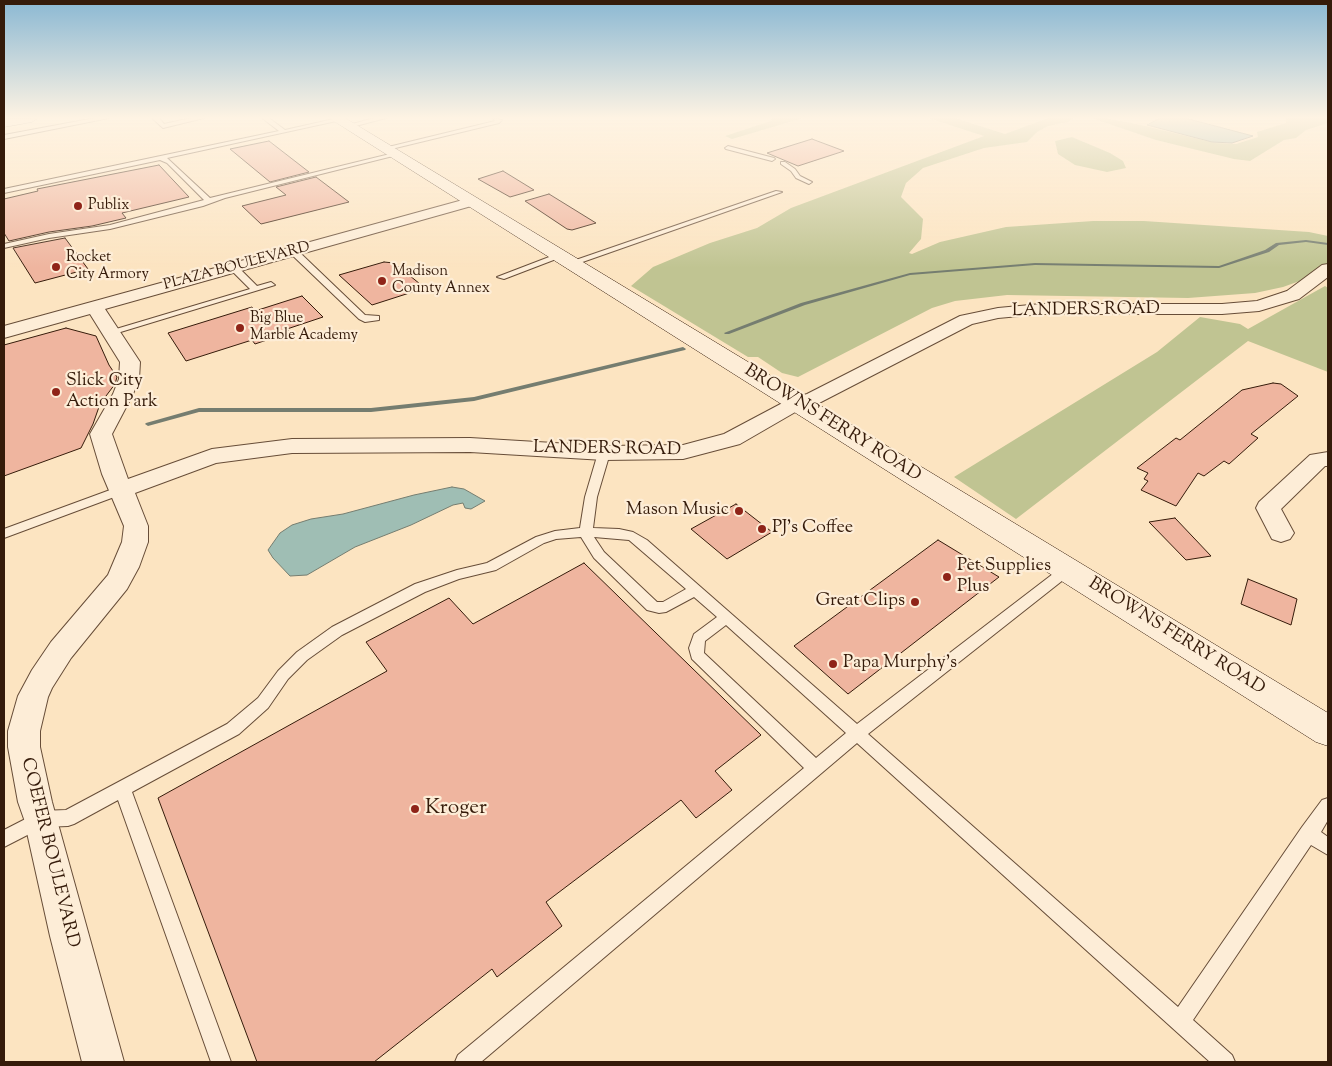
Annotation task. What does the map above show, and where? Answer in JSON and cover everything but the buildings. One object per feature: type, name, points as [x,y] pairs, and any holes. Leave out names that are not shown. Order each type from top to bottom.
[{"type":"main road","name":"BROWNS FERRY ROAD","points":[[414,168],[1328,731]]},
{"type":"street","name":"PLAZA BOULEVARD","points":[[4,332],[470,202]]},
{"type":"street","name":"LANDERS ROAD","points":[[121,490],[212,456],[292,446],[470,445],[604,453],[683,452],[732,439],[797,403],[814,398],[966,320],[998,313],[1041,309],[1222,309],[1259,306],[1293,295],[1328,269]]},
{"type":"street","name":"COEFER BOULEVARD","points":[[94,306],[130,362],[129,379],[102,434],[106,455],[136,526],[135,542],[118,582],[50,665],[33,696],[24,731],[24,747],[34,802],[41,819],[69,936],[103,1062]]},
{"type":"street","points":[[1281,533],[1268,508],[1318,460],[1328,459]]},
{"type":"lane","points":[[4,192],[117,168]]},
{"type":"lane","points":[[175,168],[208,201]]},
{"type":"lane","points":[[4,246],[49,236],[110,227],[330,168]]},
{"type":"lane","points":[[790,168],[798,177],[809,182]]},
{"type":"lane","points":[[502,276],[566,260],[778,192]]},
{"type":"lane","points":[[293,251],[362,317],[365,319],[376,318]]},
{"type":"lane","points":[[234,268],[255,290]]},
{"type":"lane","points":[[111,332],[271,285]]},
{"type":"lane","points":[[604,453],[591,497],[586,532],[590,543],[599,555],[652,606],[666,607],[695,590]]},
{"type":"lane","points":[[4,534],[121,490]]},
{"type":"lane","points":[[4,839],[41,819],[68,818],[232,729],[263,703],[283,675],[302,656],[336,631],[420,588],[457,575],[492,567],[540,540],[555,535],[586,532],[619,533],[633,536],[695,590],[1225,1062]]},
{"type":"lane","points":[[464,1062],[856,734],[1067,570]]},
{"type":"lane","points":[[726,618],[699,638],[696,648],[697,655],[815,768]]},
{"type":"lane","points":[[122,788],[221,1062]]},
{"type":"lane","points":[[1180,1022],[1328,806]]},
{"type":"lane","points":[[1308,833],[1328,847]]},
{"type":"green space","points":[[899,168],[924,168],[906,183],[901,197],[923,219],[921,239],[909,253],[912,254],[940,242],[1006,227],[1093,221],[1144,221],[1309,232],[1328,236],[1328,263],[1308,278],[1283,287],[1255,293],[1188,298],[1007,295],[955,301],[932,308],[798,377],[782,373],[758,357],[748,357],[631,286],[653,267],[710,243],[757,228],[791,208]]},
{"type":"green space","points":[[1088,168],[1126,168],[1107,172]]},
{"type":"green space","points":[[1325,286],[1328,288],[1328,372],[1248,341],[1016,519],[954,477],[1157,352],[1200,317],[1240,324],[1248,329]]},
{"type":"water","points":[[452,487],[464,489],[485,501],[471,509],[465,508],[463,503],[453,505],[411,525],[355,547],[307,575],[290,576],[268,550],[280,533],[292,525]]},
{"type":"waterway","points":[[727,333],[803,304],[910,274],[1035,264],[1219,267],[1267,251],[1278,244],[1306,241],[1328,244]]},
{"type":"waterway","points":[[148,424],[199,410],[371,410],[474,399],[683,349]]},
{"type":"place","name":"Publix","points":[[78,206]]},
{"type":"place","name":"Rocket City Armory","points":[[56,267]]},
{"type":"place","name":"Madison County Annex","points":[[382,281]]},
{"type":"place","name":"Big Blue Marble Academy","points":[[240,328]]},
{"type":"place","name":"Slick City Action Park","points":[[56,392]]},
{"type":"place","name":"Mason Music","points":[[739,511]]},
{"type":"place","name":"PJ's Coffee","points":[[762,529]]},
{"type":"place","name":"Pet Supplies Plus","points":[[947,577]]},
{"type":"place","name":"Great Clips","points":[[915,602]]},
{"type":"place","name":"Papa Murphy's","points":[[833,664]]},
{"type":"place","name":"Kroger","points":[[415,809]]}]
